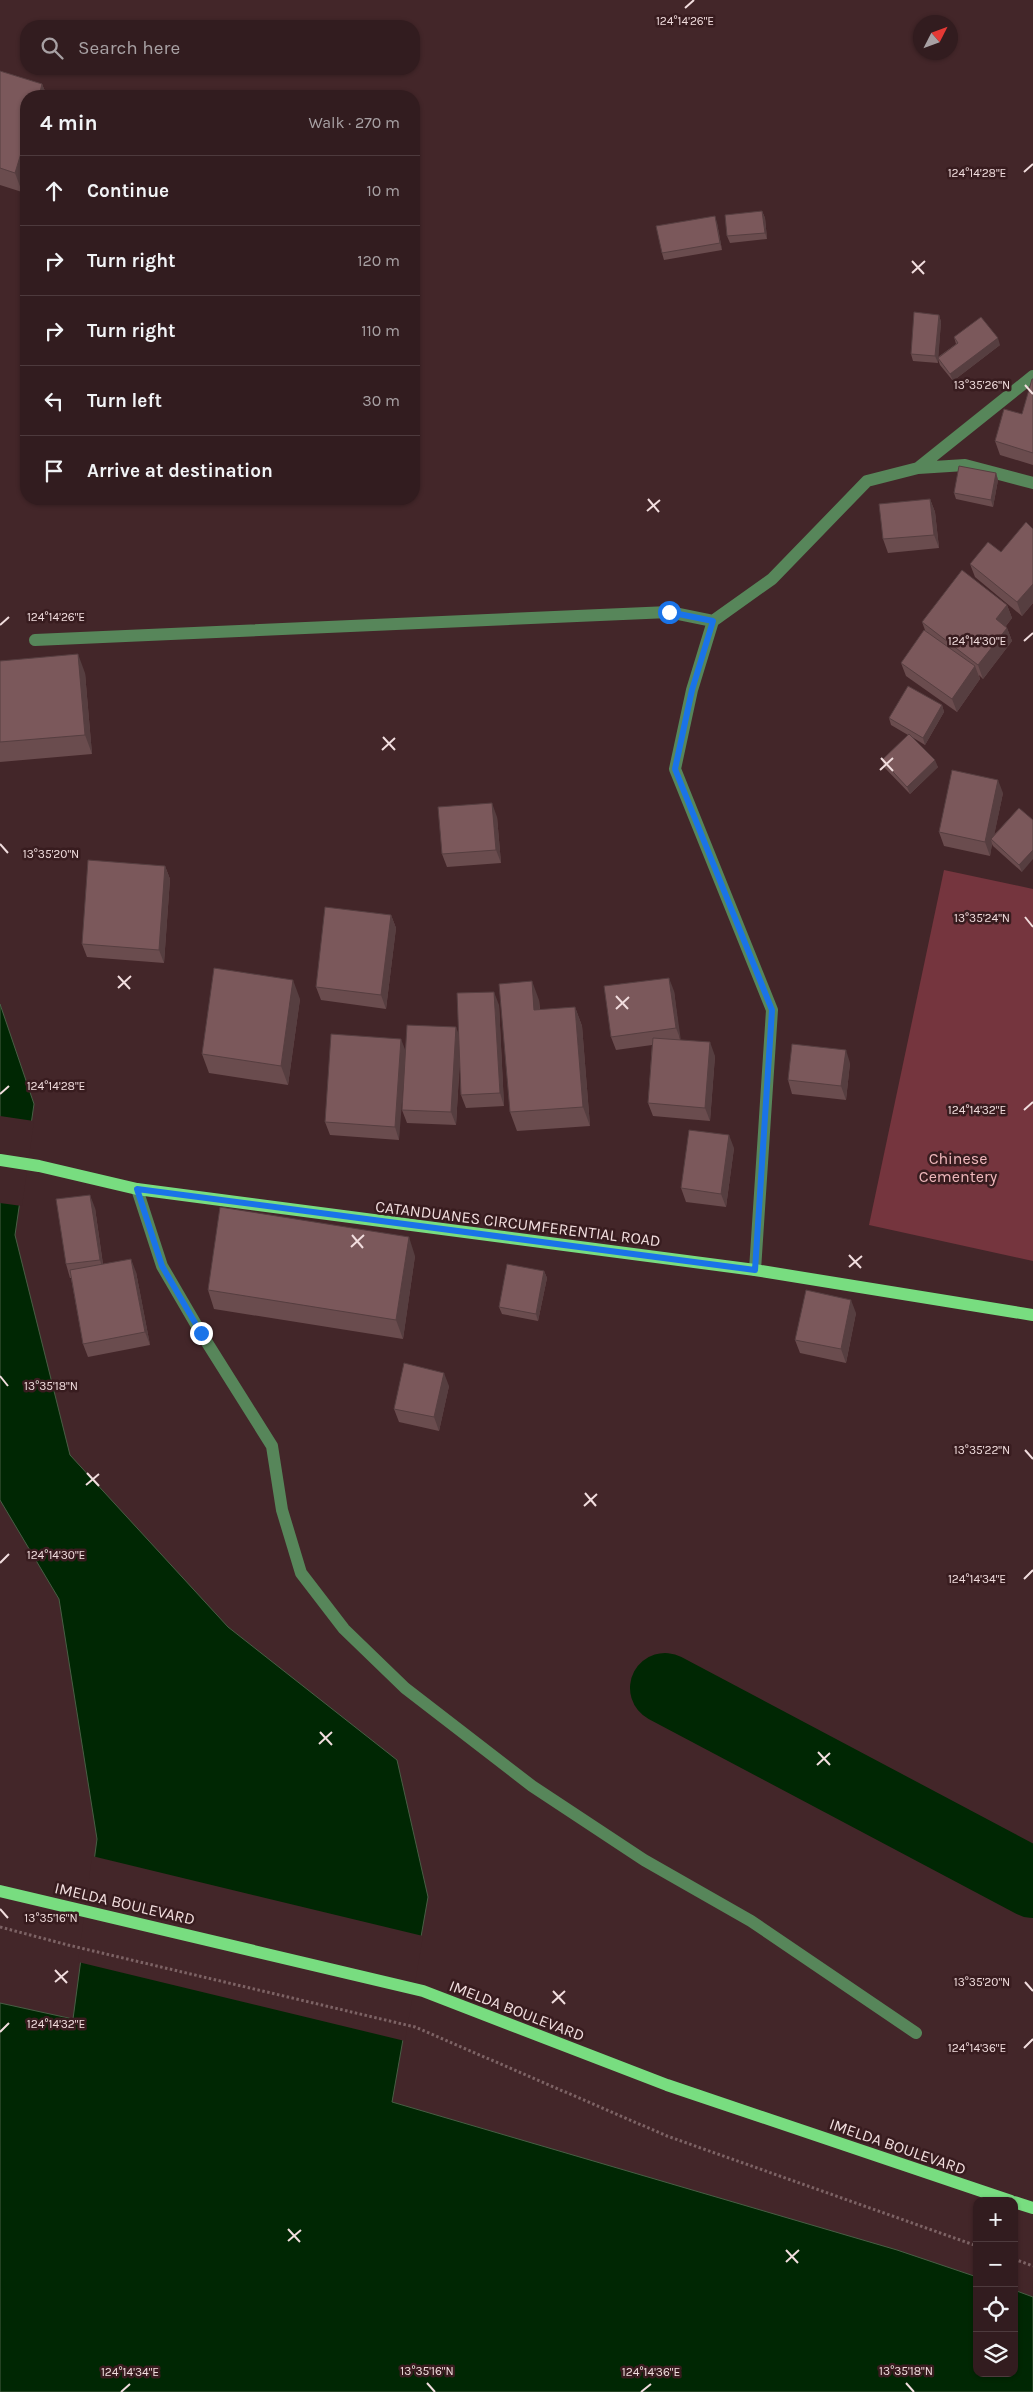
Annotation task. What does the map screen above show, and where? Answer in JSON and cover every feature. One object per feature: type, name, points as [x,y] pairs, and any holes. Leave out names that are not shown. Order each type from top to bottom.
[{"type":"main road","name":"CATANDUANES CIRCUMFERENTIAL ROAD","points":[[0,1160],[39,1166],[137,1189],[755,1270],[1033,1315]]},
{"type":"main road","name":"IMELDA BOULEVARD","points":[[0,1891],[423,1991],[667,2085],[998,2197]]},
{"type":"main road","points":[[1018,2203],[1033,2208]]},
{"type":"street","points":[[918,468],[1033,376]]},
{"type":"street","points":[[755,1270],[772,1010],[675,769],[692,690],[713,621],[772,579],[867,481],[918,468],[965,465],[1033,483]]},
{"type":"street","points":[[35,640],[669,612],[713,621]]},
{"type":"street","points":[[137,1189],[162,1266],[201,1333],[272,1446],[282,1510],[302,1573],[344,1629],[405,1688],[532,1786],[644,1860],[751,1921],[916,2033]]},
{"type":"path","points":[[0,1927],[68,1945],[415,2027],[667,2136],[973,2245]]},
{"type":"path","points":[[1018,2260],[1033,2266]]},
{"type":"green space","name":"Chinese Cementery","points":[[944,870],[1033,889],[1033,1261],[869,1225]]},
{"type":"shaded area","points":[[0,1004],[34,1104],[15,1235],[70,1455],[228,1627],[397,1760],[428,1897],[392,2102],[897,2250],[973,2276],[973,2377],[1018,2377],[1018,2291],[1033,2297],[1033,2392],[0,2392],[0,2003],[73,2019],[97,1839],[59,1599],[0,1500]]},
{"type":"pier","points":[[0,1116],[34,1121],[22,1206],[0,1203]]},
{"type":"pier","points":[[92,1856],[423,1936],[405,2041],[78,1962]]},
{"type":"building","points":[[0,71],[42,84],[40,90],[20,90],[20,157],[15,173],[0,168]]},
{"type":"building","points":[[762,211],[765,233],[727,236],[725,215]]},
{"type":"building","points":[[715,216],[720,243],[662,253],[656,226]]},
{"type":"building","points":[[914,312],[939,315],[935,356],[911,354]]},
{"type":"building","points":[[981,317],[998,338],[950,374],[938,358],[958,343],[954,337]]},
{"type":"building","points":[[1032,379],[1033,453],[995,441],[1004,409],[1022,414]]},
{"type":"building","points":[[959,466],[996,473],[991,500],[954,493]]},
{"type":"building","points":[[930,499],[934,535],[883,539],[879,504]]},
{"type":"building","points":[[1026,522],[1033,529],[1033,584],[1017,602],[970,564],[988,542],[1001,552]]},
{"type":"building","points":[[962,570],[1007,605],[996,619],[1007,628],[978,665],[922,622]]},
{"type":"building","points":[[924,630],[975,666],[952,699],[901,663]]},
{"type":"building","points":[[78,654],[85,735],[0,742],[0,661]]},
{"type":"building","points":[[908,686],[942,705],[923,738],[889,718]]},
{"type":"building","points":[[909,734],[935,760],[907,787],[882,760]]},
{"type":"building","points":[[952,770],[998,780],[985,842],[939,832]]},
{"type":"building","points":[[492,803],[496,850],[442,854],[438,807]]},
{"type":"building","points":[[1019,808],[1033,820],[1033,850],[1019,865],[991,839]]},
{"type":"building","points":[[88,860],[165,866],[159,950],[82,944]]},
{"type":"building","points":[[325,907],[391,915],[381,995],[316,987]]},
{"type":"building","points":[[214,968],[293,980],[281,1066],[202,1054]]},
{"type":"building","points":[[669,978],[676,1028],[611,1037],[604,986]]},
{"type":"building","points":[[532,981],[534,1010],[575,1007],[583,1107],[510,1112],[499,984]]},
{"type":"building","points":[[494,992],[500,1093],[461,1095],[457,993]]},
{"type":"building","points":[[407,1025],[456,1027],[451,1112],[402,1110]]},
{"type":"building","points":[[331,1034],[401,1039],[395,1127],[325,1122]]},
{"type":"building","points":[[653,1038],[710,1042],[705,1108],[648,1103]]},
{"type":"building","points":[[792,1044],[846,1050],[841,1086],[788,1080]]},
{"type":"building","points":[[689,1130],[729,1135],[721,1194],[681,1188]]},
{"type":"building","points":[[90,1195],[100,1260],[66,1264],[56,1199]]},
{"type":"building","points":[[220,1207],[409,1237],[396,1320],[208,1290]]},
{"type":"building","points":[[131,1259],[145,1332],[83,1344],[70,1270]]},
{"type":"building","points":[[507,1264],[544,1271],[536,1314],[499,1307]]},
{"type":"building","points":[[806,1290],[851,1300],[841,1349],[795,1340]]},
{"type":"building","points":[[404,1363],[444,1373],[434,1417],[394,1409]]},
{"type":"waterway","points":[[665,1688],[1033,1883]]},
{"type":"route","points":[[201,1333],[162,1266],[137,1189],[755,1270],[772,1010],[675,769],[692,690],[713,621],[669,612]]}]
